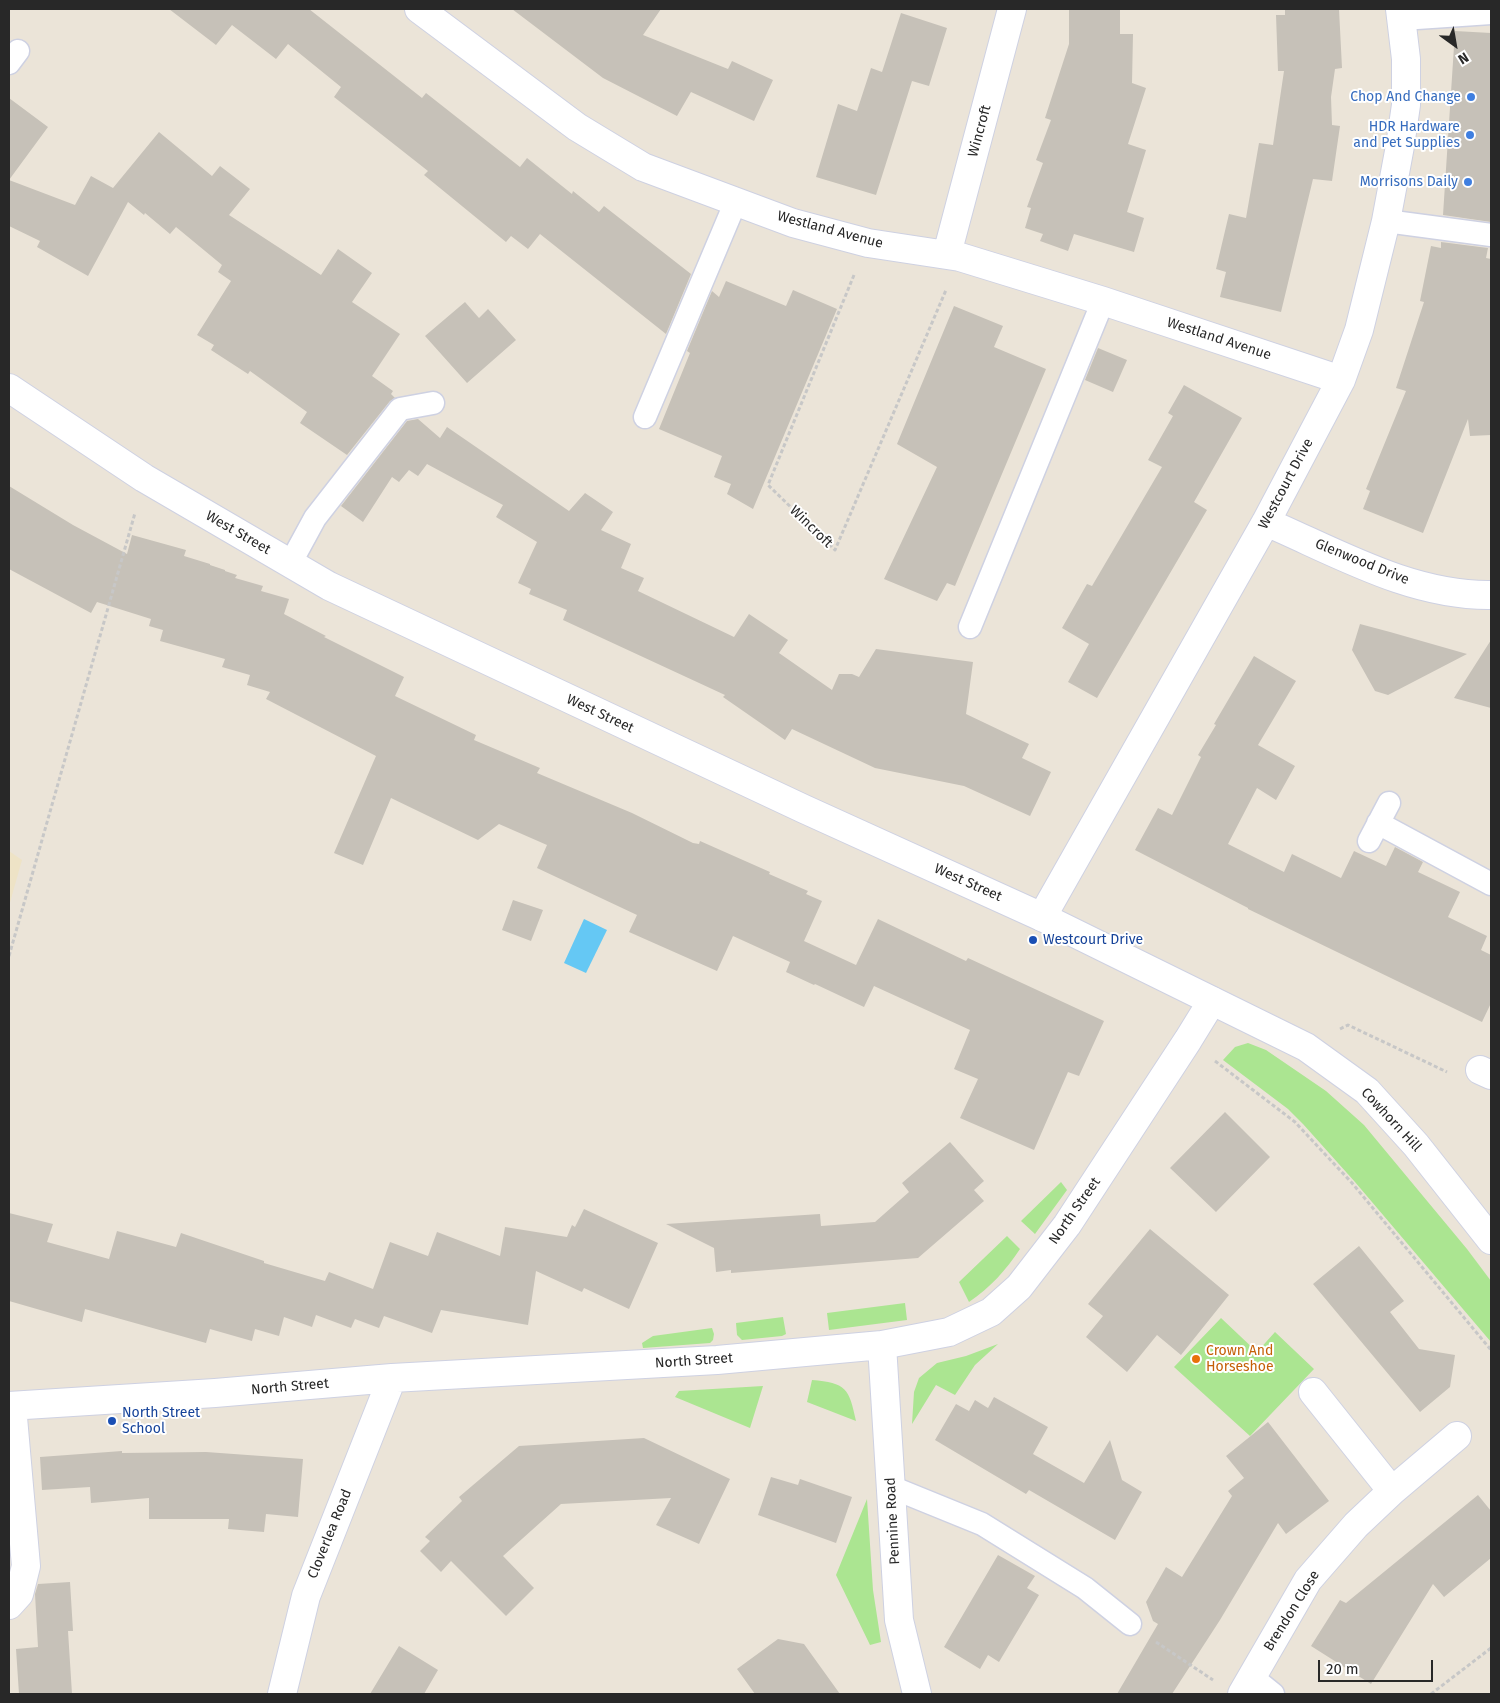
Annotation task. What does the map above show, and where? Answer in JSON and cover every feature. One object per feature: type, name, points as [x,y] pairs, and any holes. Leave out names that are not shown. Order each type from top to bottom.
[{"type":"street","name":"Westland Avenue","points":[[419,9],[577,126],[643,167],[793,223],[868,243],[954,255],[1103,300],[1341,380]]},
{"type":"street","name":"Wincroft","points":[[954,255],[1012,9]]},
{"type":"street","name":"Westcourt Drive","points":[[1042,917],[1266,522],[1341,380],[1359,330],[1386,221],[1406,105],[1406,59],[1401,14]]},
{"type":"street","name":"West Street","points":[[9,388],[144,478],[329,586],[804,810],[1042,917],[1212,1000]]},
{"type":"street","name":"Glenwood Drive","points":[[1266,522],[1389,576],[1429,588],[1491,595]]},
{"type":"street","name":"North Street","points":[[11,1406],[215,1393],[392,1378],[718,1360],[882,1345],[949,1332],[991,1312],[1019,1287],[1067,1225],[1212,1000]]},
{"type":"street","name":"Cowhorn Hill","points":[[1212,1000],[1306,1047],[1367,1091],[1416,1145],[1491,1240]]},
{"type":"street","name":"Pennine Road","points":[[882,1345],[899,1620],[917,1694]]},
{"type":"street","name":"Cloverlea Road","points":[[282,1694],[306,1596],[392,1378]]},
{"type":"street","points":[[1313,1392],[1392,1491]]},
{"type":"street","points":[[9,1606],[19,1594],[26,1566],[11,1406]]},
{"type":"street","name":"Brendon Close","points":[[1238,1685],[1308,1580],[1356,1526],[1392,1491],[1458,1436]]},
{"type":"lane","points":[[1401,14],[1491,12]]},
{"type":"lane","points":[[645,417],[736,201]]},
{"type":"lane","points":[[1386,221],[1491,235]]},
{"type":"lane","points":[[970,627],[1103,300]]},
{"type":"lane","points":[[290,564],[315,518],[400,410],[433,403]]},
{"type":"lane","points":[[1389,803],[1374,832],[1491,884]]},
{"type":"lane","points":[[891,1487],[982,1524],[1085,1588],[1130,1624]]},
{"type":"lane","points":[[1238,1685],[1273,1694]]},
{"type":"path","name":"Wincroft","points":[[868,243],[768,485],[835,550],[954,255]]},
{"type":"path","points":[[9,956],[144,478]]},
{"type":"path","points":[[1306,1047],[1348,1025],[1451,1074]]},
{"type":"path","points":[[1188,1040],[1295,1122],[1352,1182],[1491,1350]]},
{"type":"path","points":[[1130,1624],[1238,1685]]},
{"type":"path","points":[[1431,1694],[1491,1648]]},
{"type":"shaded area","points":[[9,851],[22,860],[9,906]]},
{"type":"green space","points":[[1248,1043],[1266,1050],[1326,1091],[1364,1125],[1467,1249],[1491,1281],[1491,1342],[1355,1182],[1303,1124],[1288,1109],[1223,1060],[1235,1047]]},
{"type":"green space","points":[[1061,1182],[1067,1190],[1035,1234],[1021,1221]]},
{"type":"green space","points":[[1007,1236],[1020,1249],[997,1278],[969,1302],[959,1282]]},
{"type":"green space","points":[[905,1303],[907,1320],[829,1330],[827,1313]]},
{"type":"green space","points":[[783,1317],[786,1334],[782,1336],[742,1340],[737,1335],[736,1323]]},
{"type":"green space","points":[[1221,1318],[1257,1352],[1275,1332],[1314,1369],[1250,1436],[1174,1367]]},
{"type":"green space","points":[[712,1328],[714,1334],[713,1340],[710,1343],[643,1348],[642,1343],[653,1336]]},
{"type":"green space","points":[[998,1344],[975,1365],[955,1395],[936,1385],[912,1424],[914,1392],[919,1378],[937,1363],[966,1356]]},
{"type":"green space","points":[[812,1380],[832,1383],[844,1389],[851,1401],[856,1421],[807,1402]]},
{"type":"green space","points":[[763,1386],[750,1428],[675,1397],[679,1391]]},
{"type":"green space","points":[[867,1499],[873,1590],[881,1642],[870,1645],[836,1575]]},
{"type":"water","points":[[584,919],[607,930],[586,973],[564,963]]},
{"type":"building","points":[[169,9],[309,9],[422,98],[426,93],[520,167],[527,158],[572,194],[573,191],[599,212],[604,206],[691,274],[666,334],[540,234],[528,249],[511,236],[506,242],[424,175],[428,171],[334,97],[341,87],[288,44],[276,59],[232,25],[216,45]]},
{"type":"building","points":[[512,9],[661,9],[643,35],[728,69],[732,61],[773,80],[754,121],[691,92],[677,116],[603,78]]},
{"type":"building","points":[[1069,9],[1120,9],[1120,34],[1133,34],[1132,83],[1146,88],[1128,144],[1146,150],[1127,212],[1144,218],[1134,252],[1074,234],[1068,251],[1040,241],[1043,234],[1025,228],[1031,208],[1027,207],[1043,163],[1036,160],[1051,120],[1045,118],[1069,44]]},
{"type":"building","points":[[1285,9],[1339,9],[1342,68],[1335,69],[1331,97],[1332,125],[1340,126],[1332,181],[1313,179],[1281,312],[1220,297],[1226,272],[1216,269],[1229,214],[1246,218],[1259,143],[1273,145],[1284,71],[1278,71],[1276,15],[1285,15]]},
{"type":"building","points":[[901,13],[947,28],[929,86],[912,81],[876,195],[816,177],[838,104],[857,111],[871,68],[882,72]]},
{"type":"building","points":[[1455,31],[1491,33],[1491,222],[1443,215]]},
{"type":"building","points":[[9,98],[48,127],[9,180]]},
{"type":"building","points":[[159,132],[212,176],[220,166],[250,189],[229,215],[321,275],[338,249],[372,273],[352,302],[400,334],[372,376],[393,391],[391,394],[395,398],[390,401],[347,455],[300,423],[307,412],[250,371],[248,374],[211,350],[214,345],[197,335],[231,281],[218,272],[222,265],[176,227],[170,234],[145,213],[144,215],[128,202],[88,276],[37,247],[40,241],[9,226],[9,180],[75,205],[91,176],[113,188]]},
{"type":"building","points":[[1441,242],[1488,248],[1486,258],[1491,259],[1491,435],[1470,436],[1468,419],[1423,533],[1363,509],[1370,491],[1366,489],[1406,391],[1396,388],[1424,302],[1420,301],[1431,246],[1441,248]]},
{"type":"building","points":[[726,281],[786,306],[793,290],[837,309],[753,509],[727,494],[731,484],[714,477],[722,456],[659,429],[690,353],[687,351],[712,291],[719,297]]},
{"type":"building","points":[[465,302],[479,318],[488,309],[516,340],[467,383],[425,336]]},
{"type":"building","points":[[954,306],[1003,326],[994,347],[1046,369],[955,586],[947,583],[937,601],[884,579],[937,467],[897,444]]},
{"type":"building","points":[[1098,348],[1127,360],[1113,392],[1085,380]]},
{"type":"building","points":[[1184,385],[1242,418],[1194,502],[1207,510],[1097,698],[1068,682],[1089,644],[1062,628],[1087,584],[1092,586],[1162,467],[1148,460],[1173,416],[1168,413]]},
{"type":"building","points":[[418,419],[440,438],[447,427],[569,511],[585,493],[613,512],[601,530],[631,544],[621,568],[644,578],[638,591],[734,637],[749,614],[788,640],[779,653],[832,690],[839,674],[852,674],[859,677],[876,649],[973,662],[966,714],[1029,744],[1022,758],[1051,772],[1030,816],[964,786],[875,768],[792,729],[785,740],[723,697],[725,695],[563,620],[567,610],[529,594],[531,589],[518,583],[537,542],[496,517],[503,505],[427,464],[418,476],[409,470],[399,482],[392,477],[363,522],[341,506],[407,421]]},
{"type":"building","points":[[9,486],[73,525],[127,554],[132,535],[186,550],[184,556],[237,575],[235,578],[263,586],[261,591],[289,599],[284,614],[326,636],[324,637],[404,677],[395,696],[476,735],[474,740],[540,768],[537,773],[632,813],[693,843],[699,844],[700,841],[808,891],[806,894],[822,901],[804,941],[856,965],[878,919],[966,961],[968,958],[1104,1021],[1079,1076],[1068,1072],[1034,1150],[960,1118],[978,1079],[954,1069],[970,1030],[874,986],[864,1007],[786,972],[790,962],[733,936],[717,971],[629,932],[637,915],[537,868],[547,845],[499,824],[478,840],[391,798],[363,865],[334,853],[376,756],[266,699],[270,692],[247,685],[250,675],[222,667],[225,659],[160,641],[163,630],[149,626],[151,619],[97,602],[91,613],[9,569]]},
{"type":"building","points":[[1360,624],[1467,654],[1388,695],[1375,691],[1352,650]]},
{"type":"building","points":[[1491,640],[1491,708],[1454,698]]},
{"type":"building","points":[[1254,656],[1296,681],[1258,745],[1295,766],[1276,800],[1257,788],[1228,844],[1284,872],[1292,854],[1341,878],[1354,851],[1386,866],[1395,847],[1423,862],[1418,872],[1460,892],[1448,917],[1487,936],[1481,950],[1491,955],[1491,1003],[1482,1022],[1248,909],[1135,850],[1158,808],[1172,815],[1201,757],[1198,755]]},
{"type":"building","points":[[513,900],[543,910],[531,941],[502,930]]},
{"type":"building","points":[[1225,1112],[1270,1157],[1216,1212],[1170,1168]]},
{"type":"building","points":[[950,1142],[984,1181],[974,1190],[984,1201],[918,1258],[731,1273],[731,1270],[716,1272],[714,1248],[666,1224],[820,1214],[821,1226],[875,1222],[909,1192],[902,1183]]},
{"type":"building","points":[[584,1209],[658,1243],[629,1309],[584,1288],[582,1292],[536,1271],[528,1325],[441,1310],[432,1333],[384,1316],[379,1328],[355,1319],[351,1328],[316,1315],[312,1327],[284,1317],[279,1336],[255,1329],[252,1341],[210,1329],[206,1343],[85,1309],[82,1322],[9,1301],[9,1213],[53,1224],[47,1242],[109,1259],[117,1231],[176,1247],[181,1233],[264,1261],[264,1263],[325,1281],[329,1272],[373,1289],[390,1242],[428,1256],[437,1232],[500,1256],[505,1227],[567,1237],[572,1225],[575,1227]]},
{"type":"building","points":[[1150,1229],[1229,1295],[1181,1355],[1157,1335],[1127,1372],[1086,1337],[1103,1316],[1088,1304]]},
{"type":"building","points":[[1359,1246],[1404,1301],[1390,1312],[1419,1349],[1455,1355],[1450,1387],[1420,1412],[1313,1284]]},
{"type":"building","points":[[994,1397],[1048,1427],[1033,1454],[1084,1483],[1110,1440],[1122,1480],[1142,1492],[1115,1540],[1029,1490],[1026,1494],[935,1440],[956,1404],[969,1411],[975,1400],[988,1408]]},
{"type":"building","points":[[1268,1422],[1329,1501],[1286,1534],[1278,1523],[1220,1620],[1172,1694],[1117,1694],[1158,1624],[1153,1621],[1146,1602],[1166,1567],[1182,1577],[1232,1496],[1228,1491],[1244,1478],[1226,1456]]},
{"type":"building","points":[[644,1438],[730,1479],[699,1544],[656,1525],[671,1498],[561,1504],[503,1556],[534,1588],[506,1616],[451,1561],[441,1572],[420,1551],[430,1541],[425,1537],[462,1501],[459,1497],[519,1446]]},
{"type":"building","points":[[122,1451],[122,1453],[206,1452],[303,1459],[298,1517],[266,1514],[264,1532],[228,1529],[229,1519],[149,1519],[149,1498],[91,1503],[90,1487],[42,1490],[40,1457]]},
{"type":"building","points":[[771,1477],[798,1485],[800,1479],[852,1497],[836,1543],[758,1515]]},
{"type":"building","points":[[1478,1495],[1491,1511],[1491,1558],[1444,1597],[1433,1584],[1371,1684],[1311,1646],[1340,1600],[1346,1603]]},
{"type":"building","points":[[998,1555],[1035,1576],[1027,1588],[1039,1595],[999,1662],[988,1655],[980,1669],[944,1647]]},
{"type":"building","points":[[70,1582],[73,1631],[68,1631],[72,1694],[19,1694],[16,1649],[38,1647],[35,1594],[38,1584]]},
{"type":"building","points":[[778,1639],[804,1644],[840,1694],[755,1694],[737,1669]]},
{"type":"building","points":[[399,1646],[438,1670],[424,1694],[370,1694]]},
{"type":"place","name":"Chop And Change","points":[[1471,97]]},
{"type":"place","name":"HDR Hardware and Pet Supplies","points":[[1470,135]]},
{"type":"place","name":"Morrisons Daily","points":[[1468,182]]},
{"type":"place","name":"Westcourt Drive","points":[[1033,940]]},
{"type":"place","name":"Crown And Horseshoe","points":[[1196,1359]]},
{"type":"place","name":"North Street School","points":[[112,1421]]}]
